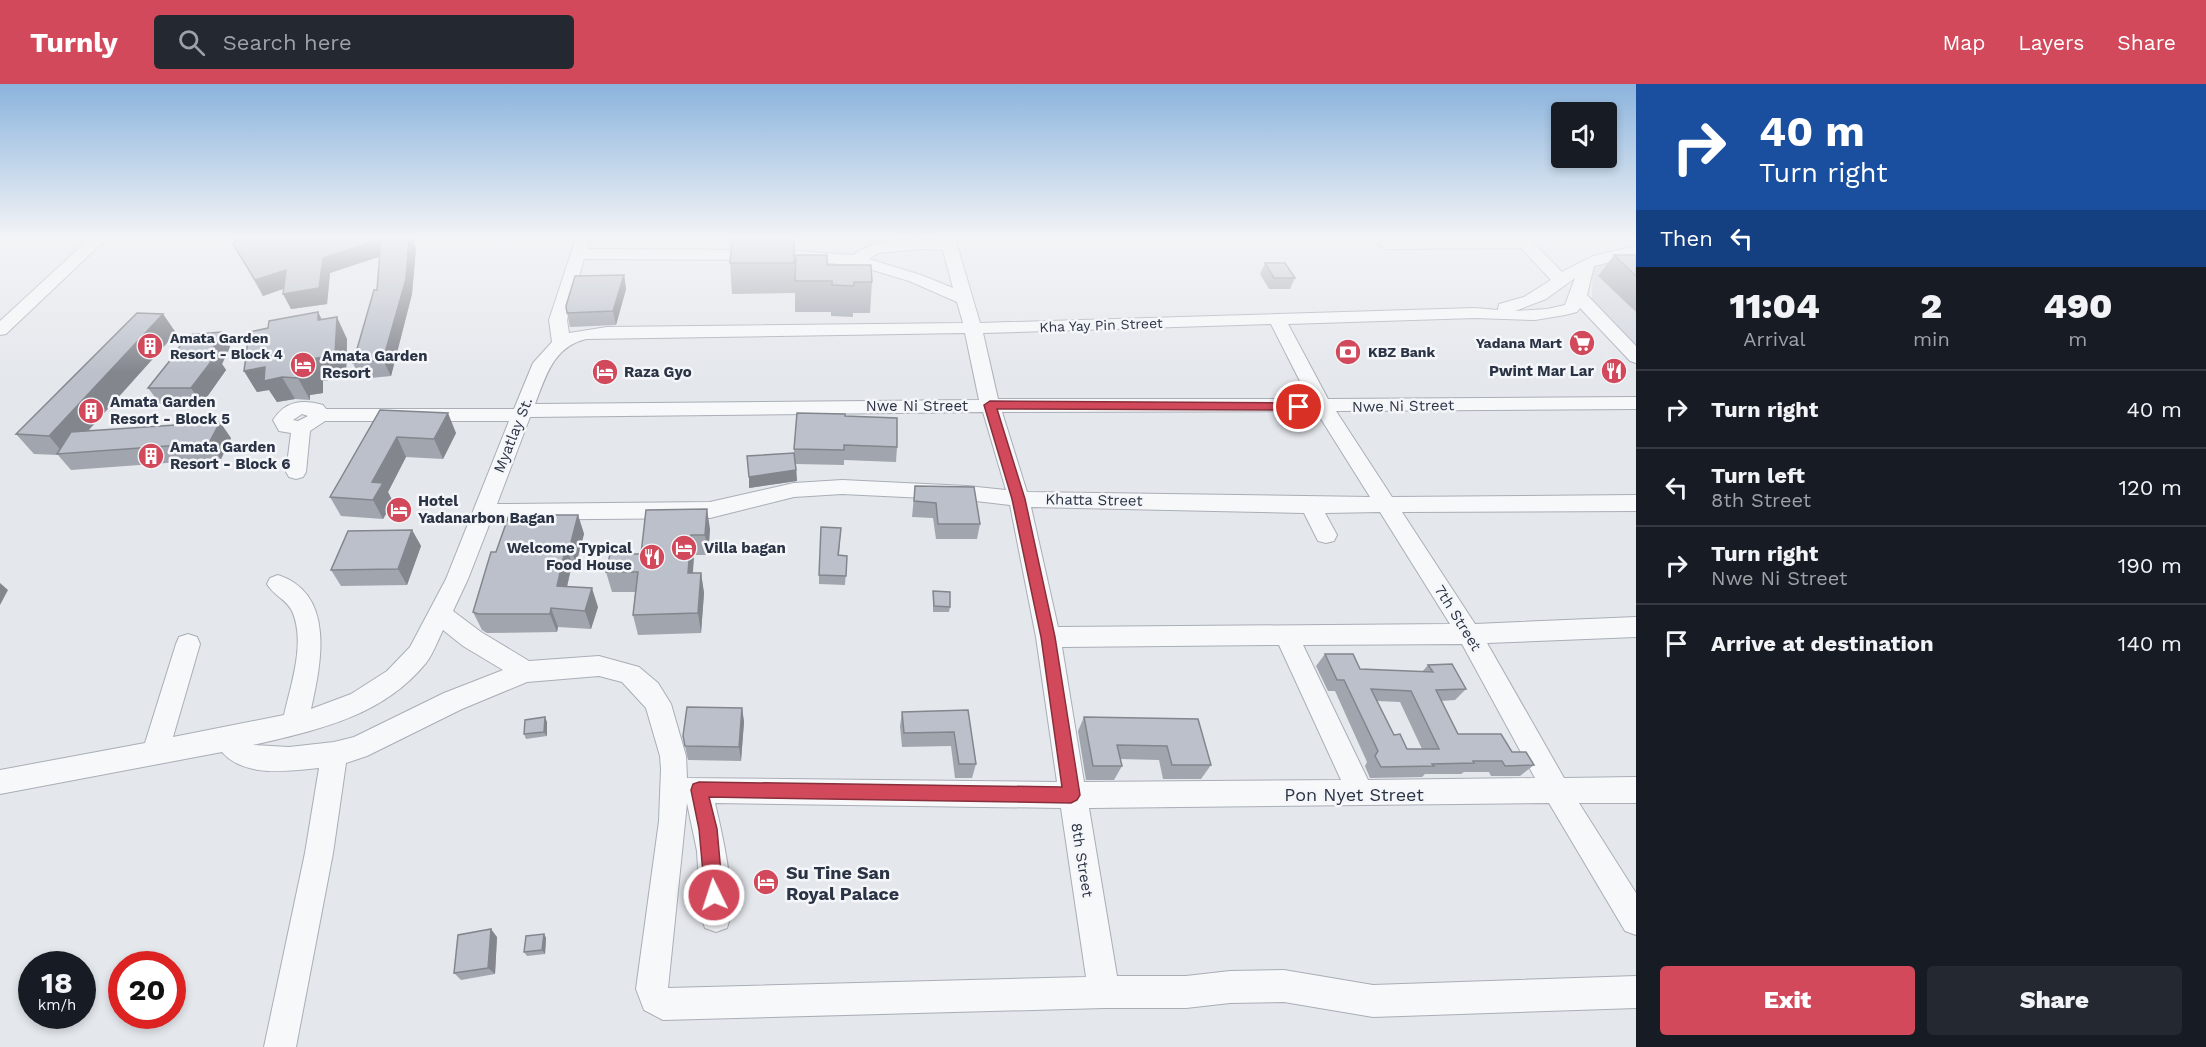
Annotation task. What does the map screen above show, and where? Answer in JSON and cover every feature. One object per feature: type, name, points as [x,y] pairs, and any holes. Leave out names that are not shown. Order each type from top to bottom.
[{"type":"street","points":[[0,330],[51,283]]},
{"type":"street","points":[[561,342],[558,320],[570,283]]},
{"type":"street","points":[[927,283],[964,299]]},
{"type":"street","name":"8th Street","points":[[959,283],[973,328],[990,405],[1019,499],[1048,637],[1071,795],[1104,992]]},
{"type":"street","points":[[1476,313],[1524,304],[1541,297],[1559,283]]},
{"type":"street","points":[[1582,283],[1578,296],[1636,357]]},
{"type":"street","name":"Kha Yay Pin Street","points":[[561,342],[583,334],[608,332],[973,328],[1476,313],[1506,316],[1546,315],[1571,308],[1578,296]]},
{"type":"street","name":"7th Street","points":[[1276,318],[1323,407],[1469,634],[1557,792],[1636,920]]},
{"type":"street","points":[[1609,330],[1636,330]]},
{"type":"street","name":"Myatlay St.","points":[[0,782],[296,724],[335,713],[378,691],[409,666],[428,640],[483,512],[542,363],[561,342]]},
{"type":"street","name":"Nwe Ni Street","points":[[296,472],[301,428],[285,426],[283,420],[289,412],[300,407],[316,409],[318,415],[990,405],[1323,407],[1636,403]]},
{"type":"street","name":"Khatta Street","points":[[483,512],[710,510],[794,490],[842,487],[967,493],[1019,499],[1311,504],[1636,502]]},
{"type":"street","points":[[1311,504],[1326,535]]},
{"type":"street","points":[[278,584],[294,594],[310,626],[309,649],[296,724]]},
{"type":"street","points":[[440,614],[472,639],[526,672]]},
{"type":"street","points":[[1048,637],[1469,634],[1636,627]]},
{"type":"street","points":[[1286,635],[1361,794]]},
{"type":"street","points":[[155,752],[188,644]]},
{"type":"street","points":[[227,739],[237,750],[252,758],[289,759],[334,754],[358,748],[453,701],[526,672],[599,666],[630,674],[642,683],[658,704],[673,756],[711,851],[716,917]]},
{"type":"street","points":[[280,1047],[319,853],[334,754]]},
{"type":"street","points":[[687,790],[652,989],[655,999],[663,1004],[1104,992],[1186,992],[1230,987],[1284,986],[1373,1001],[1636,992]]},
{"type":"street","name":"Pon Nyet Street","points":[[687,790],[1071,795],[1636,790]]},
{"type":"shaded area","points":[[1593,283],[1636,283],[1636,345],[1592,300]]},
{"type":"building","points":[[284,283],[320,283],[319,288],[283,294]]},
{"type":"building","points":[[378,283],[405,283],[383,360],[353,363],[374,290],[377,290]]},
{"type":"building","points":[[573,283],[622,283],[613,311],[567,313],[566,306]]},
{"type":"building","points":[[832,283],[854,283],[854,286],[832,285]]},
{"type":"building","points":[[318,312],[318,320],[337,317],[335,355],[312,359],[311,371],[298,374],[298,378],[282,377],[264,381],[265,367],[244,371],[249,332],[268,328],[269,321]]},
{"type":"building","points":[[137,313],[163,314],[49,436],[16,434]]},
{"type":"building","points":[[221,332],[210,354],[217,354],[191,388],[148,388],[176,353],[186,335]]},
{"type":"building","points":[[380,410],[448,413],[434,439],[397,437],[372,482],[383,483],[373,500],[330,497]]},
{"type":"building","points":[[797,413],[897,418],[897,447],[844,445],[844,450],[794,449]]},
{"type":"building","points":[[220,422],[209,443],[57,454],[71,432]]},
{"type":"building","points":[[794,453],[796,470],[749,477],[747,456]]},
{"type":"building","points":[[915,486],[974,487],[980,524],[938,524],[936,503],[914,501]]},
{"type":"building","points":[[707,509],[705,535],[691,535],[688,573],[701,573],[698,613],[633,615],[638,572],[606,572],[610,554],[641,554],[646,510]]},
{"type":"building","points":[[509,515],[578,515],[570,546],[566,546],[557,586],[592,588],[585,611],[551,608],[550,614],[478,614],[473,612],[491,552],[496,552]]},
{"type":"building","points":[[821,527],[841,528],[838,555],[847,556],[846,576],[819,575]]},
{"type":"building","points":[[412,530],[398,569],[331,570],[348,531]]},
{"type":"building","points":[[933,591],[950,592],[950,607],[934,606]]},
{"type":"building","points":[[1325,654],[1353,654],[1360,669],[1433,672],[1428,665],[1452,664],[1466,689],[1436,690],[1458,734],[1501,734],[1512,752],[1526,752],[1534,765],[1505,766],[1502,761],[1473,761],[1474,763],[1432,764],[1434,766],[1381,767],[1375,756],[1378,751],[1344,680],[1337,680]],"holes":[[[1371,689],[1411,691],[1439,749],[1407,749],[1400,734],[1394,735]]]},
{"type":"building","points":[[687,707],[742,708],[739,747],[685,746],[683,736]]},
{"type":"building","points":[[968,710],[976,764],[959,764],[954,732],[904,733],[902,712]]},
{"type":"building","points":[[545,717],[544,732],[524,734],[525,720]]},
{"type":"building","points":[[1084,717],[1198,719],[1211,765],[1172,765],[1167,746],[1117,745],[1122,766],[1093,766]]},
{"type":"building","points":[[491,929],[488,968],[454,973],[458,935]]},
{"type":"building","points":[[544,934],[542,950],[524,952],[526,936]]},
{"type":"place","name":"Yadana Mart","points":[[1582,343]]},
{"type":"place","name":"Amata Garden Resort - Block 4","points":[[150,346]]},
{"type":"place","name":"KBZ Bank","points":[[1348,352]]},
{"type":"place","name":"Amata Garden Resort","points":[[303,365]]},
{"type":"place","name":"Pwint Mar Lar","points":[[1614,371]]},
{"type":"place","name":"Raza Gyo","points":[[605,372]]},
{"type":"place","name":"Amata Garden Resort - Block 5","points":[[91,411]]},
{"type":"place","name":"Amata Garden Resort - Block 6","points":[[151,456]]},
{"type":"place","name":"Hotel Yadanarbon Bagan","points":[[399,510]]},
{"type":"place","name":"Villa bagan","points":[[684,548]]},
{"type":"place","name":"Welcome Typical Food House","points":[[652,557]]},
{"type":"place","name":"Su Tine San Royal Palace","points":[[766,882]]},
{"type":"route","points":[[714,895],[708,829],[699,790],[1071,795],[1048,637],[1019,499],[990,405],[1299,407]]}]
